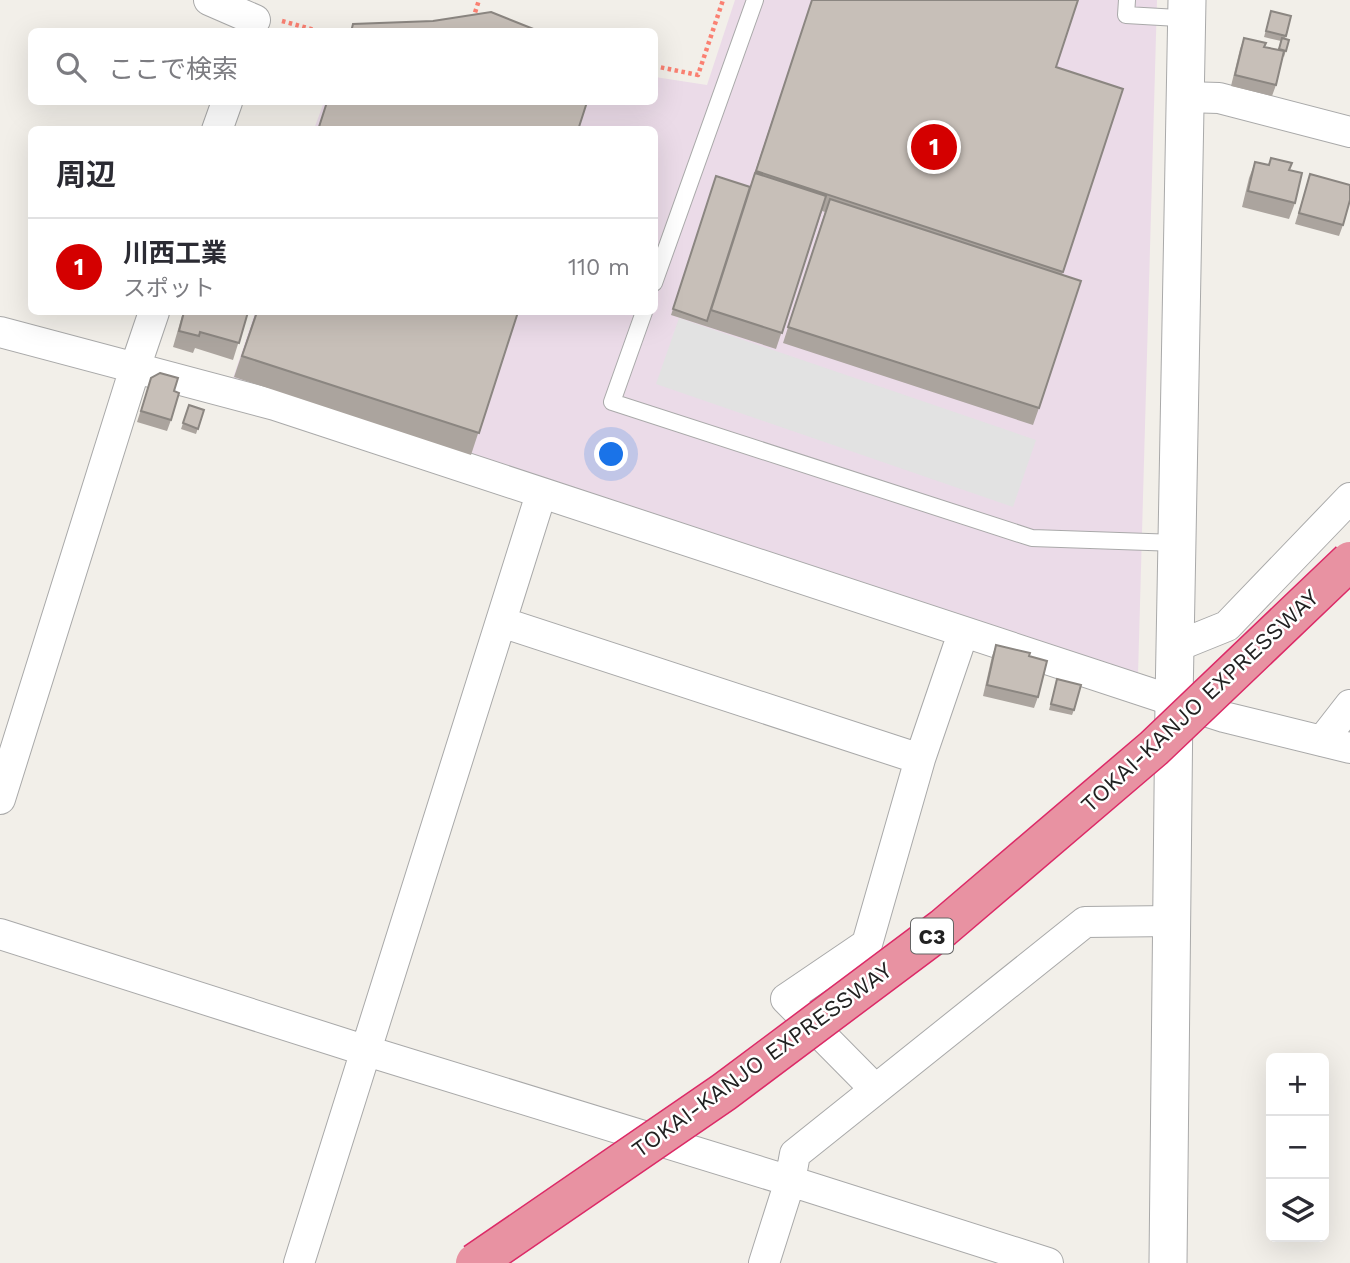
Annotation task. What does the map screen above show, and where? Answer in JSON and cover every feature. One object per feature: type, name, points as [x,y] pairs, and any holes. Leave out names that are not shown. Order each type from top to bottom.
[{"type":"highway","name":"TOKAI-KANJO EXPRESSWAY","points":[[475,1263],[724,1092],[943,928],[1154,748],[1350,561]]},
{"type":"street","points":[[209,0],[256,16]]},
{"type":"street","points":[[1168,1263],[1174,701],[1185,97],[1182,9]]},
{"type":"street","points":[[1185,97],[1219,98],[1350,132]]},
{"type":"street","points":[[218,126],[226,105]]},
{"type":"street","points":[[0,799],[154,315]]},
{"type":"street","points":[[0,332],[275,405],[1224,717],[1336,745],[1350,705]]},
{"type":"street","points":[[299,1263],[541,494]]},
{"type":"street","points":[[1175,647],[1227,626],[1350,498]]},
{"type":"street","points":[[500,622],[920,759]]},
{"type":"street","points":[[875,1089],[786,999],[867,944],[920,759],[963,633]]},
{"type":"street","points":[[764,1263],[790,1181],[795,1154],[1085,922],[1172,920]]},
{"type":"street","points":[[0,934],[1048,1263]]},
{"type":"lane","points":[[658,272],[755,0]]},
{"type":"lane","points":[[1127,0],[1126,15],[1182,9]]},
{"type":"lane","points":[[644,315],[612,402],[1032,538],[1177,543]]},
{"type":"path","points":[[472,23],[479,0]]},
{"type":"path","points":[[658,67],[698,75],[723,0]]},
{"type":"path","points":[[256,16],[306,28]]},
{"type":"shaded area","points":[[735,0],[1157,0],[1138,675],[233,378],[254,315],[658,315],[658,126],[315,126],[323,105],[658,105],[658,77],[707,85]]},
{"type":"shaded area","points":[[679,318],[1036,440],[1013,507],[656,384]]},
{"type":"building","points":[[812,0],[1078,0],[1056,67],[1123,89],[1063,272],[756,171]]},
{"type":"building","points":[[1271,11],[1291,16],[1286,36],[1266,31]]},
{"type":"building","points":[[491,12],[531,28],[352,28],[353,24],[433,21]]},
{"type":"building","points":[[1244,38],[1266,43],[1264,47],[1284,51],[1276,85],[1235,75]]},
{"type":"building","points":[[1282,38],[1289,40],[1286,51],[1279,49]]},
{"type":"building","points":[[326,105],[586,105],[579,126],[319,126]]},
{"type":"building","points":[[1271,158],[1292,163],[1289,170],[1302,173],[1295,203],[1248,191],[1255,162],[1269,165]]},
{"type":"building","points":[[755,173],[826,196],[782,333],[711,310]]},
{"type":"building","points":[[1310,174],[1350,185],[1350,200],[1343,225],[1299,213]]},
{"type":"building","points":[[716,176],[750,187],[707,321],[673,309]]},
{"type":"building","points":[[830,199],[1081,281],[1039,408],[788,327]]},
{"type":"building","points":[[183,315],[247,315],[239,343],[200,332],[199,336],[179,331]]},
{"type":"building","points":[[256,315],[517,315],[479,433],[242,356]]},
{"type":"building","points":[[160,373],[178,378],[174,391],[179,393],[171,420],[141,411],[151,378]]},
{"type":"building","points":[[189,405],[204,410],[198,429],[183,423]]},
{"type":"building","points":[[996,645],[1030,653],[1029,656],[1047,661],[1038,697],[987,685]]},
{"type":"building","points":[[1057,679],[1081,685],[1074,710],[1051,704]]},
{"type":"place","name":"川西工業","points":[[934,147]]}]
